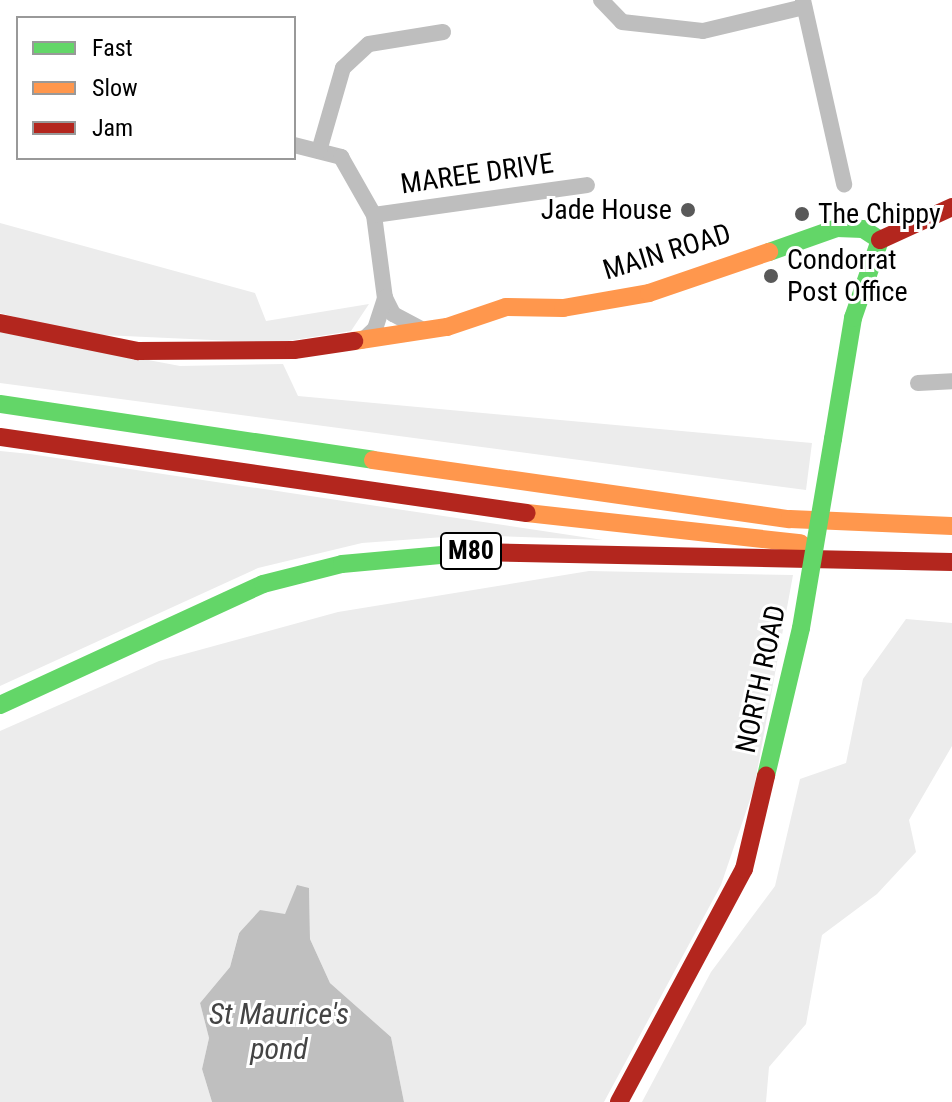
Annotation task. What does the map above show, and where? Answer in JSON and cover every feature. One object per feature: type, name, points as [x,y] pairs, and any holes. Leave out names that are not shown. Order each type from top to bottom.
[{"type":"main road","points":[[880,240],[952,207]]},
{"type":"main road","name":"MAIN ROAD","points":[[0,323],[138,351],[294,350],[427,331],[506,307],[563,308],[649,293],[837,228],[863,229],[880,240]]},
{"type":"main road","name":"NORTH ROAD","points":[[619,1102],[744,869],[801,628],[853,318],[880,240]]},
{"type":"main road","points":[[0,387],[190,433]]},
{"type":"main road","points":[[0,404],[790,519],[952,526]]},
{"type":"main road","name":"M80","points":[[0,437],[644,527],[952,560]]},
{"type":"main road","name":"M80","points":[[6,701],[263,584],[342,564],[498,550],[952,560]]},
{"type":"street","points":[[601,0],[622,22],[703,31],[804,4],[844,184]]},
{"type":"street","points":[[319,151],[343,68],[369,44],[443,32]]},
{"type":"street","name":"MAREE DRIVE","points":[[296,145],[341,157],[374,215],[385,298]]},
{"type":"street","name":"MAREE DRIVE","points":[[374,215],[587,185]]},
{"type":"street","points":[[385,298],[400,320],[427,331]]},
{"type":"street","points":[[362,341],[375,329],[385,298]]},
{"type":"street","points":[[918,383],[952,381]]},
{"type":"shaded area","points":[[0,223],[255,293],[266,321],[369,304],[351,331],[275,343],[80,334],[0,313]]},
{"type":"shaded area","points":[[0,332],[180,366],[283,364],[298,396],[812,443],[806,490],[0,383]]},
{"type":"shaded area","points":[[0,451],[603,540],[471,535],[362,543],[258,568],[0,686]]},
{"type":"shaded area","points":[[589,571],[793,575],[754,788],[721,885],[604,1102],[404,1102],[391,1037],[330,983],[310,939],[309,889],[285,914],[239,932],[230,967],[200,1003],[209,1038],[202,1069],[212,1102],[0,1102],[0,731],[159,661],[338,612]]},
{"type":"shaded area","points":[[906,619],[952,623],[952,746],[909,820],[916,852],[877,894],[822,935],[806,1024],[769,1067],[766,1102],[642,1102],[711,972],[775,886],[800,779],[846,763],[863,679]]},
{"type":"water","name":"St Maurice's pond","points":[[297,885],[309,888],[310,939],[330,983],[391,1037],[404,1102],[212,1102],[202,1069],[209,1038],[200,1003],[230,967],[239,933],[260,910],[285,914]]},
{"type":"traffic: fast","points":[[769,252],[837,228],[863,229],[880,240]]},
{"type":"traffic: fast","points":[[833,439],[853,318],[880,240]]},
{"type":"traffic: fast","points":[[0,404],[373,460]]},
{"type":"traffic: fast","points":[[801,628],[833,439]]},
{"type":"traffic: fast","points":[[0,705],[263,584],[342,564],[475,552]]},
{"type":"traffic: fast","points":[[766,776],[801,628]]},
{"type":"traffic: slow","points":[[354,341],[447,327],[506,307],[563,308],[649,293],[769,252]]},
{"type":"traffic: slow","points":[[373,460],[790,519],[952,526]]},
{"type":"traffic: slow","points":[[527,513],[800,543]]},
{"type":"traffic: jam","points":[[880,240],[952,207]]},
{"type":"traffic: jam","points":[[0,323],[138,351],[294,350],[354,341]]},
{"type":"traffic: jam","points":[[0,437],[527,513]]},
{"type":"traffic: jam","points":[[475,552],[952,562]]},
{"type":"traffic: jam","points":[[619,1102],[744,869],[766,776]]},
{"type":"place","name":"Jade House","points":[[688,210]]},
{"type":"place","name":"The Chippy","points":[[802,214]]},
{"type":"place","name":"Condorrat Post Office","points":[[771,276]]}]
